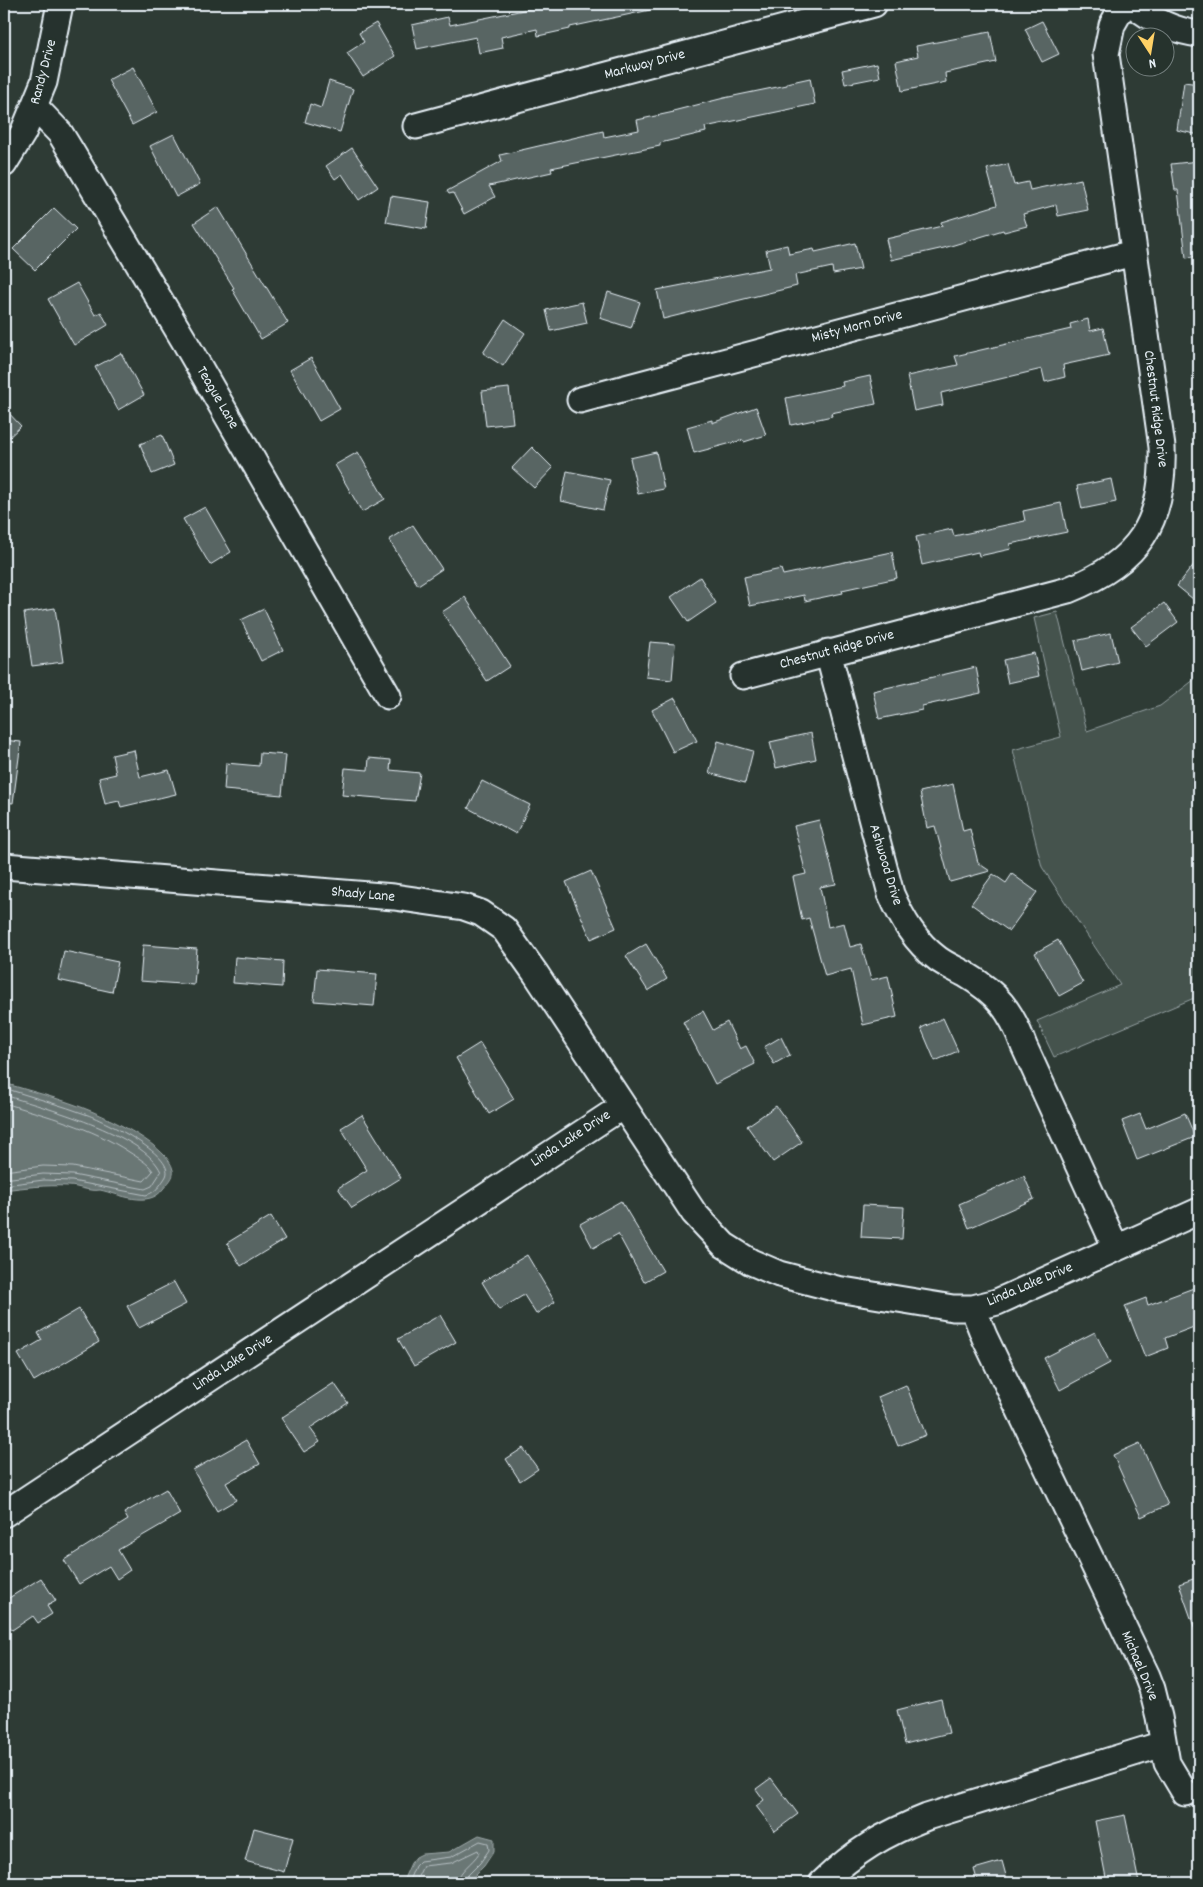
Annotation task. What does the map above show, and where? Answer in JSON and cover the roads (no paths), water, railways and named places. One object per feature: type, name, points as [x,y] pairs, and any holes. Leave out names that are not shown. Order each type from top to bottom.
[{"type":"street","name":"Randy Drive","points":[[4,164],[23,133],[35,107],[46,74],[60,4]]},
{"type":"street","name":"Markway Drive","points":[[416,126],[874,4]]},
{"type":"street","name":"Chestnut Ridge Drive","points":[[743,676],[1068,590],[1105,573],[1126,556],[1143,536],[1157,505],[1163,473],[1162,446],[1106,54],[1112,25],[1124,4]]},
{"type":"street","points":[[1132,4],[1166,26],[1199,34]]},
{"type":"street","name":"Teague Lane","points":[[35,107],[60,133],[71,151],[185,342],[388,696]]},
{"type":"street","name":"Misty Morn Drive","points":[[580,400],[1133,253]]},
{"type":"street","name":"Ashwood Drive","points":[[828,652],[891,894],[902,918],[917,940],[936,958],[982,984],[1009,1010],[1116,1248]]},
{"type":"street","name":"Shady Lane","points":[[4,866],[394,897],[464,907],[481,913],[504,929],[623,1106]]},
{"type":"street","name":"Linda Lake Drive","points":[[4,1514],[623,1106],[694,1213],[717,1239],[750,1262],[779,1274],[837,1289],[954,1308],[973,1308],[997,1302],[1199,1211]]},
{"type":"street","name":"Michael Drive","points":[[973,1308],[984,1336],[1147,1676],[1159,1717],[1166,1763],[1185,1793]]},
{"type":"street","points":[[822,1883],[836,1869],[864,1847],[894,1830],[936,1814],[1162,1744]]},
{"type":"water","points":[[4,1083],[59,1099],[125,1127],[151,1143],[161,1152],[169,1161],[173,1170],[172,1178],[157,1195],[142,1199],[72,1186],[44,1186],[4,1190]]},
{"type":"water","points":[[479,1835],[494,1839],[494,1851],[484,1866],[467,1883],[402,1883],[411,1863],[416,1857],[422,1854],[449,1852]]}]
